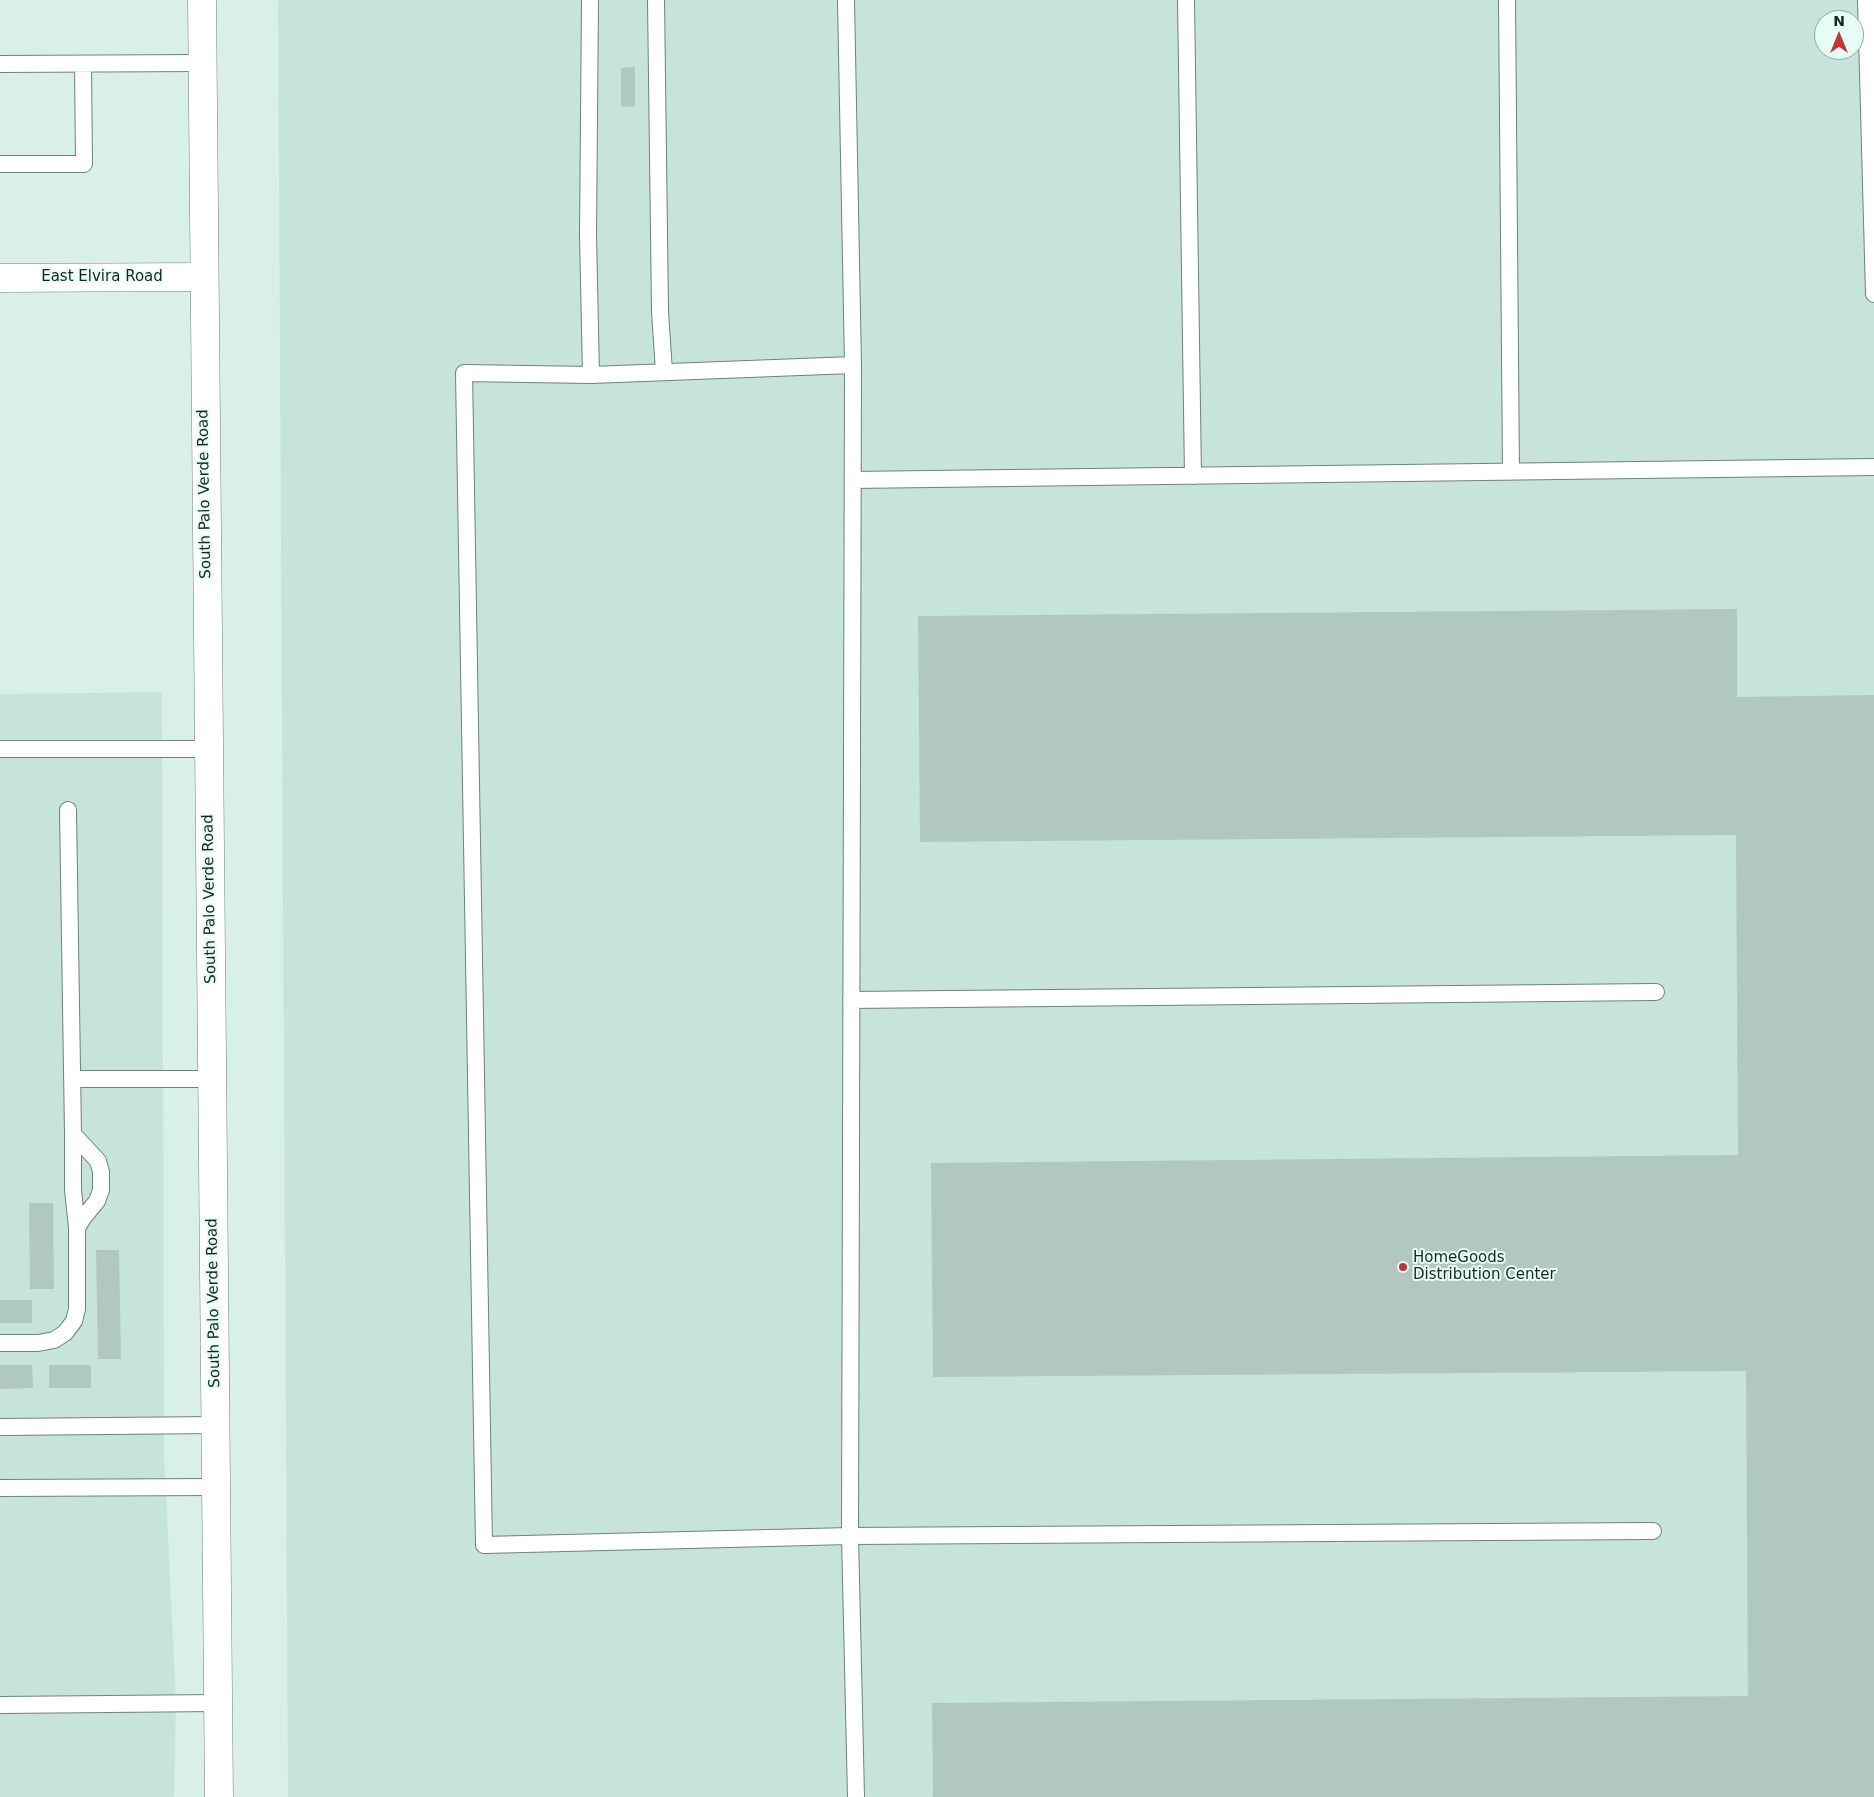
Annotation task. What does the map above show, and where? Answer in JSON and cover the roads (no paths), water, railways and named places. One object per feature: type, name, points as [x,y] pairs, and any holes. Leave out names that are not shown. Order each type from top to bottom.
[{"type":"street","name":"South Palo Verde Road","points":[[202,0],[203,277],[219,1797]]},
{"type":"street","name":"East Elvira Road","points":[[0,278],[203,277]]},
{"type":"lane","points":[[590,0],[588,235],[591,375]]},
{"type":"lane","points":[[656,0],[660,311],[664,372]]},
{"type":"lane","points":[[846,0],[853,365],[850,1536],[856,1797]]},
{"type":"lane","points":[[1186,0],[1193,476]]},
{"type":"lane","points":[[1507,0],[1512,472]]},
{"type":"lane","points":[[1866,0],[1874,294]]},
{"type":"lane","points":[[0,64],[202,63]]},
{"type":"lane","points":[[0,164],[84,164],[83,64]]},
{"type":"lane","points":[[853,365],[591,375],[464,373],[484,1545],[850,1536],[1653,1531]]},
{"type":"lane","points":[[853,480],[1874,467]]},
{"type":"lane","points":[[0,749],[208,749]]},
{"type":"lane","points":[[0,1343],[38,1343],[54,1340],[65,1333],[74,1321],[77,1309],[77,1228],[73,1190],[68,810]]},
{"type":"lane","points":[[851,1000],[1656,992]]},
{"type":"lane","points":[[72,1079],[211,1079]]},
{"type":"lane","points":[[73,1134],[98,1161],[101,1172],[101,1190],[97,1201],[77,1228]]},
{"type":"lane","points":[[0,1427],[215,1425]]},
{"type":"lane","points":[[0,1488],[215,1487]]},
{"type":"lane","points":[[0,1705],[218,1702]]},
{"type":"place","name":"HomeGoods Distribution Center","points":[[1403,1267]]}]
